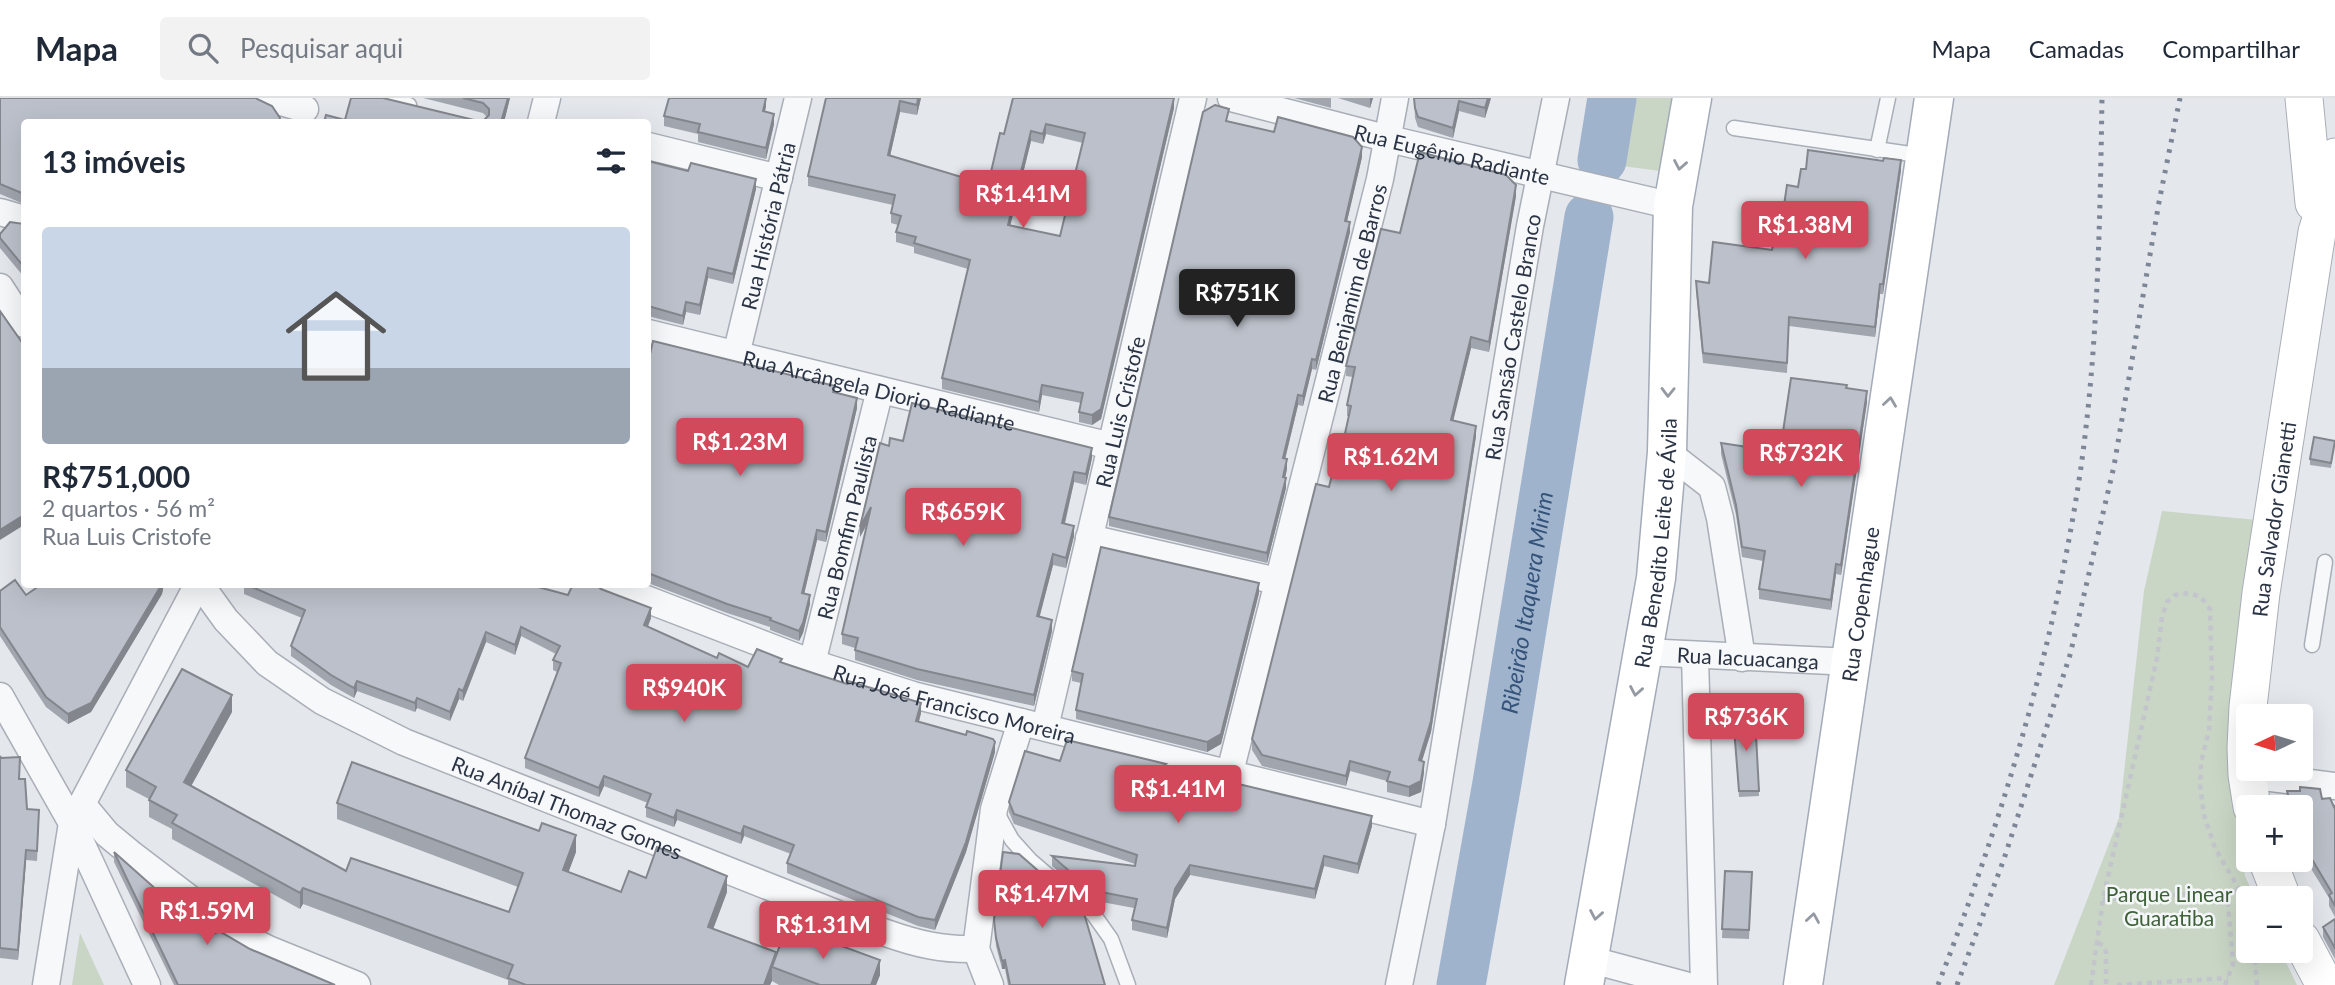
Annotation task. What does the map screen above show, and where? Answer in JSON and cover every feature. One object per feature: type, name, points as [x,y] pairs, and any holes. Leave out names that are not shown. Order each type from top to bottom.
[{"type":"main road","name":"Rua Benedito Leite de Ávila","points":[[1586,972],[1656,578],[1667,452],[1672,206],[1692,98]]},
{"type":"main road","name":"Rua Copenhague","points":[[1803,985],[1934,98]]},
{"type":"main road","name":"Rua Salvador Gianetti","points":[[2304,98],[2317,232]]},
{"type":"main road","name":"Rua Salvador Gianetti","points":[[2249,791],[2248,707],[2261,593],[2317,232],[2333,181],[2335,157]]},
{"type":"main road","points":[[2313,962],[2325,985]]},
{"type":"street","points":[[268,98],[305,110]]},
{"type":"street","name":"Rua História Pátria","points":[[736,355],[799,98]]},
{"type":"street","name":"Rua Luis Cristofe","points":[[976,949],[994,809],[1033,724],[1089,538],[1194,98]]},
{"type":"street","name":"Rua Benjamim de Barros","points":[[1230,772],[1389,139],[1395,98]]},
{"type":"street","name":"Rua Sansão Castelo Branco","points":[[1399,985],[1432,824],[1505,377],[1551,176],[1556,98]]},
{"type":"street","name":"Rua Eugênio Radiante","points":[[1239,99],[1389,139],[1672,206]]},
{"type":"street","points":[[651,147],[779,178]]},
{"type":"street","points":[[0,212],[21,218]]},
{"type":"street","points":[[0,287],[21,319]]},
{"type":"street","name":"Rua Arcângela Diorio Radiante","points":[[651,334],[1111,446]]},
{"type":"street","name":"Rua Bomfim Paulista","points":[[812,663],[880,390]]},
{"type":"street","points":[[1667,452],[1712,487],[1720,518],[1742,657]]},
{"type":"street","points":[[1089,538],[1277,581]]},
{"type":"street","points":[[46,985],[77,813],[197,588]]},
{"type":"street","name":"Rua Aníbal Thomaz Gomes","points":[[202,588],[226,620],[267,663],[322,701],[404,742],[887,933],[923,946],[952,950],[976,949]]},
{"type":"street","name":"Rua José Francisco Moreira","points":[[617,588],[812,663],[913,695],[1432,824]]},
{"type":"street","name":"Rua Iacuacanga","points":[[1643,652],[1852,662]]},
{"type":"street","points":[[1695,656],[1704,985]]},
{"type":"street","points":[[0,696],[77,813],[147,985]]},
{"type":"street","points":[[2249,791],[2335,786]]},
{"type":"street","points":[[77,813],[231,930],[268,949],[357,985]]},
{"type":"street","points":[[976,949],[990,985]]},
{"type":"street","points":[[1586,972],[1685,985]]},
{"type":"lane","points":[[383,98],[419,107]]},
{"type":"lane","points":[[1877,150],[1888,98]]},
{"type":"lane","points":[[1734,128],[1925,156]]},
{"type":"lane","points":[[2312,645],[2325,562]]},
{"type":"lane","points":[[994,809],[1012,840],[1030,860],[1094,915],[1111,939],[1128,985]]},
{"type":"path","points":[[2091,985],[2103,899],[2154,670],[2162,617],[2167,602],[2175,595],[2189,593],[2202,597],[2210,609],[2213,677],[2209,731],[2201,762],[2200,785],[2204,815],[2214,848],[2236,886]]},
{"type":"path","points":[[2103,899],[2236,891]]},
{"type":"path","points":[[2225,985],[2232,964],[2227,892]]},
{"type":"path","points":[[2098,943],[2103,945],[2106,953],[2106,985]]},
{"type":"path","points":[[2255,963],[2257,985]]},
{"type":"path","points":[[2117,985],[2228,978]]},
{"type":"green space","points":[[1617,98],[1679,98],[1661,171],[1606,164]]},
{"type":"green space","name":"Parque Linear Guaratiba","points":[[2162,511],[2257,520],[2229,773],[2236,818],[2236,872],[2244,872],[2250,886],[2236,886],[2236,963],[2286,963],[2297,985],[2054,985],[2119,818],[2144,591]]},
{"type":"green space","points":[[80,933],[104,985],[72,985]]},
{"type":"building","points":[[0,98],[256,98],[272,106],[280,118],[21,119],[21,193],[0,184]]},
{"type":"building","points":[[351,98],[383,98],[470,119],[345,119]]},
{"type":"building","points":[[463,98],[508,98],[502,119],[485,119],[489,115],[489,109],[483,103]]},
{"type":"building","points":[[669,98],[766,98],[763,111],[774,114],[766,148],[698,132],[700,124],[664,116]]},
{"type":"building","points":[[826,98],[918,98],[917,105],[900,101],[888,155],[988,185],[1000,133],[1004,134],[1013,98],[1174,98],[1101,409],[1092,415],[1079,412],[1083,393],[1042,385],[1039,402],[942,378],[970,260],[914,243],[916,237],[896,232],[901,216],[891,213],[895,195],[808,176]],"holes":[[[1046,124],[1085,133],[1060,236],[1008,225],[1031,131],[1043,134]]]},
{"type":"building","points":[[1414,98],[1488,98],[1485,108],[1459,101],[1453,128],[1418,117]]},
{"type":"building","points":[[1215,105],[1229,109],[1226,121],[1274,132],[1278,117],[1353,137],[1362,147],[1345,221],[1350,222],[1316,360],[1312,359],[1303,396],[1298,395],[1283,458],[1287,459],[1283,477],[1286,478],[1267,553],[1109,517],[1203,112]]},
{"type":"building","points":[[326,115],[341,119],[325,119]]},
{"type":"building","points":[[1808,150],[1883,161],[1884,158],[1901,160],[1875,327],[1789,317],[1787,363],[1703,353],[1696,281],[1709,283],[1713,242],[1772,250],[1773,245],[1778,246],[1787,185],[1798,187],[1801,169],[1806,169]]},
{"type":"building","points":[[1420,152],[1506,175],[1516,185],[1489,342],[1471,337],[1451,420],[1476,426],[1431,721],[1419,760],[1424,762],[1421,781],[1409,787],[1387,781],[1390,772],[1350,761],[1346,776],[1262,755],[1252,739],[1316,484],[1329,487],[1338,452],[1341,452],[1351,406],[1347,405],[1355,367],[1346,366],[1381,229],[1400,233]]},
{"type":"building","points":[[651,162],[688,171],[691,163],[756,179],[733,274],[708,268],[700,305],[686,302],[683,316],[651,307]]},
{"type":"building","points":[[10,222],[21,224],[21,263],[0,238],[0,234]]},
{"type":"building","points":[[0,311],[21,341],[21,517],[0,530]]},
{"type":"building","points":[[653,341],[835,386],[833,392],[857,398],[826,532],[817,530],[802,593],[810,595],[799,631],[770,620],[771,618],[651,574]]},
{"type":"building","points":[[1791,378],[1847,385],[1846,388],[1867,391],[1841,565],[1836,564],[1831,600],[1759,589],[1765,551],[1742,547],[1736,505],[1721,443],[1780,452]]},
{"type":"building","points":[[912,403],[1092,448],[1086,474],[1074,472],[1062,523],[1074,526],[1066,558],[1053,554],[1037,616],[1052,620],[1034,695],[917,669],[855,650],[858,638],[842,634],[871,507],[860,527],[880,443],[889,446],[890,438],[903,441]]},
{"type":"building","points":[[2314,437],[2335,441],[2331,463],[2310,459]]},
{"type":"building","points":[[1101,547],[1259,583],[1221,734],[1207,742],[1076,710],[1083,674],[1072,671]]},
{"type":"building","points":[[15,580],[26,595],[36,588],[160,588],[91,703],[68,714],[46,697],[0,627],[0,591]]},
{"type":"building","points":[[254,588],[542,588],[568,595],[571,588],[600,588],[651,608],[644,625],[717,658],[719,653],[748,667],[757,649],[782,659],[780,662],[816,674],[921,703],[916,721],[966,735],[967,731],[995,742],[966,842],[935,920],[918,917],[787,863],[794,845],[744,826],[741,834],[677,810],[674,818],[646,807],[651,794],[604,776],[599,788],[525,758],[561,663],[553,660],[560,646],[521,627],[515,645],[486,632],[463,691],[459,689],[450,712],[417,698],[415,703],[357,681],[354,688],[331,675],[291,646],[305,610]]},
{"type":"building","points":[[182,669],[232,695],[184,782],[346,871],[351,858],[509,912],[523,873],[337,803],[352,762],[539,831],[542,823],[576,835],[563,870],[621,892],[629,871],[646,878],[657,847],[727,876],[708,927],[776,952],[764,985],[526,985],[508,978],[513,965],[303,888],[300,893],[172,823],[177,815],[149,800],[156,787],[126,770]]},
{"type":"building","points":[[1733,715],[1755,717],[1759,791],[1739,791]]},
{"type":"building","points":[[1067,740],[1372,816],[1358,864],[1324,856],[1315,889],[1190,865],[1175,889],[1167,928],[1132,920],[1137,899],[1091,890],[1052,856],[1135,866],[1137,855],[1014,814],[1009,802],[1025,751],[1060,761]]},
{"type":"building","points":[[0,756],[20,757],[19,779],[25,779],[27,809],[39,810],[37,851],[26,850],[18,950],[0,948]]},
{"type":"building","points":[[2300,787],[2320,789],[2322,799],[2330,798],[2335,806],[2335,906],[2329,895],[2332,893],[2313,861],[2313,795],[2288,795],[2287,791],[2300,791]]},
{"type":"building","points":[[114,852],[202,930],[206,938],[219,931],[250,949],[335,985],[178,985]]},
{"type":"building","points":[[1003,852],[1019,854],[1083,910],[1105,985],[1010,985],[1005,960],[1002,961],[996,938],[994,920]]},
{"type":"building","points":[[1725,871],[1752,872],[1749,930],[1722,929]]},
{"type":"building","points":[[2335,919],[2335,948],[2323,927]]},
{"type":"building","points":[[787,926],[880,960],[871,985],[820,985],[772,967]]},
{"type":"waterway","name":"Ribeirão Itaquera Mirim","points":[[1602,160],[1612,98]]},
{"type":"waterway","name":"Ribeirão Itaquera Mirim","points":[[1461,985],[1497,783],[1589,217]]},
{"type":"railway","points":[[1938,985],[2005,795],[2041,665],[2070,534],[2087,421],[2095,329],[2102,98]]},
{"type":"railway","points":[[1957,985],[2004,859],[2070,655],[2114,466],[2159,202],[2180,98]]}]
